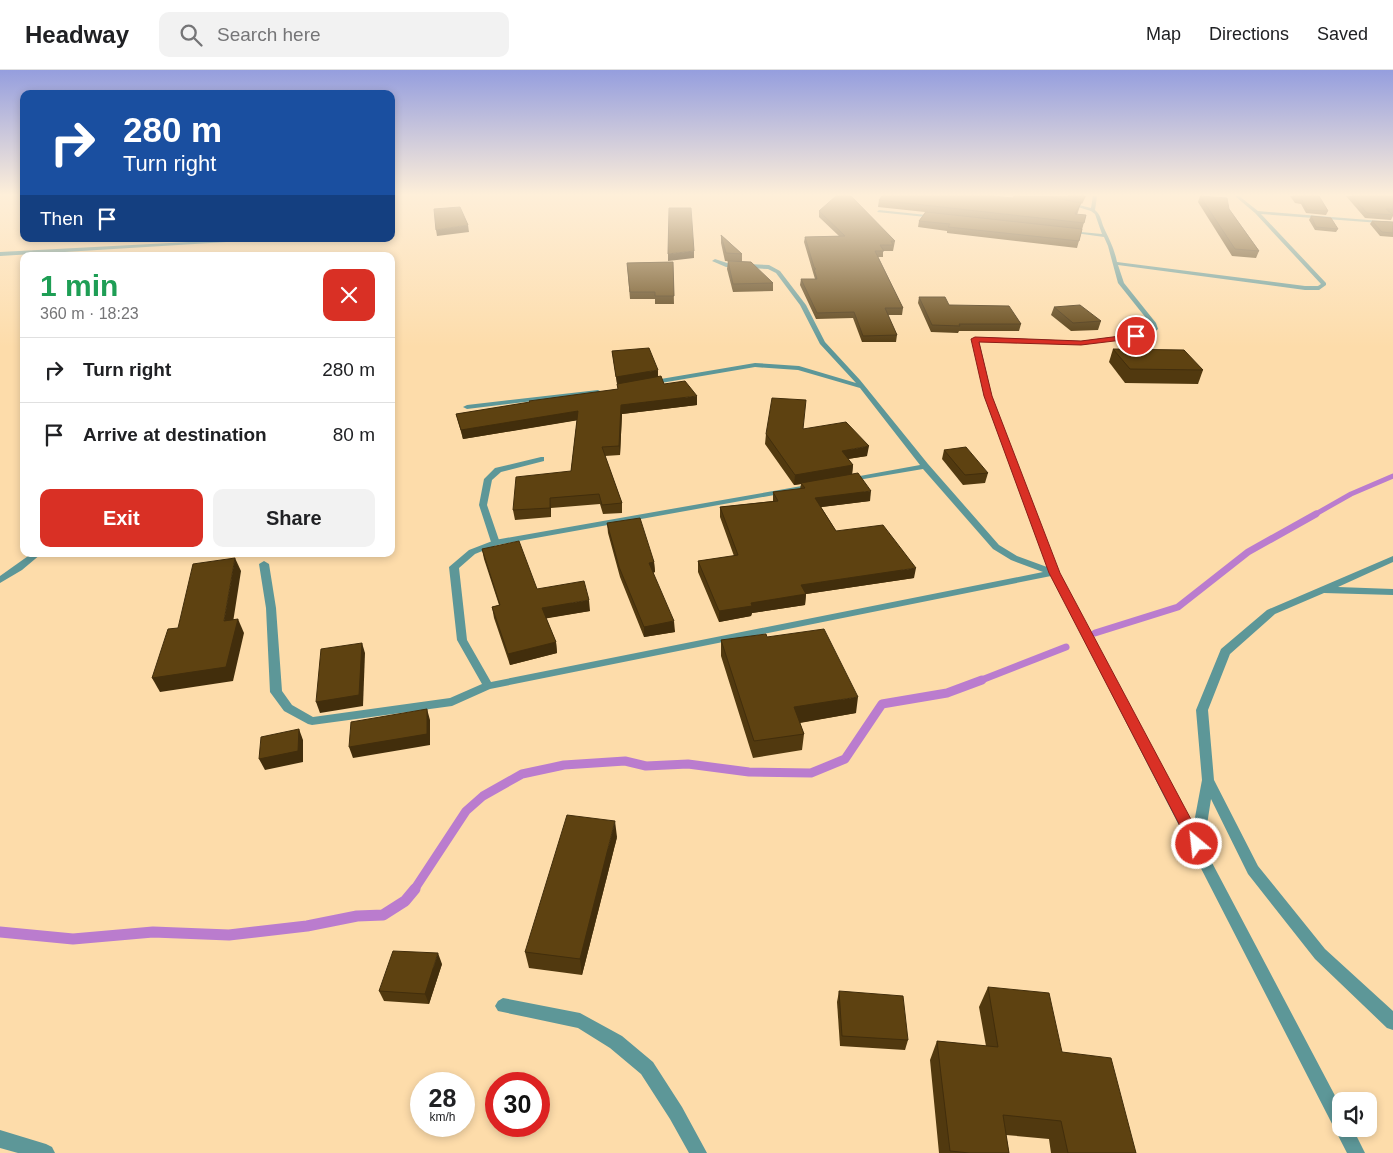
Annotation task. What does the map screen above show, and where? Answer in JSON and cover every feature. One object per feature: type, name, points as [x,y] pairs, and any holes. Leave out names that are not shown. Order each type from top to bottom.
[{"type":"street","points":[[35,252],[129,247]]},
{"type":"street","points":[[1111,247],[1121,283],[1153,323],[1156,330],[1150,333],[1081,343],[975,339],[988,396],[1054,573],[1197,844],[1332,1106]]},
{"type":"street","points":[[1115,263],[1289,286],[1319,288],[1324,284],[1289,247]]},
{"type":"street","points":[[0,254],[20,253]]},
{"type":"street","points":[[715,261],[726,265],[759,266],[775,269],[803,304],[822,343],[864,388],[925,466],[996,547],[1014,558],[1054,573]]},
{"type":"street","points":[[643,384],[754,365],[799,368],[864,388]]},
{"type":"street","points":[[467,406],[494,405],[609,390]]},
{"type":"street","points":[[495,543],[483,505],[488,479],[498,470],[541,459]]},
{"type":"street","points":[[837,482],[925,466]]},
{"type":"street","points":[[488,686],[462,640],[454,567],[472,552],[495,543],[827,484]]},
{"type":"street","points":[[0,580],[32,557]]},
{"type":"street","points":[[1197,844],[1208,780],[1202,710],[1225,652],[1272,612],[1393,558]]},
{"type":"street","points":[[264,564],[271,608],[276,692],[288,708],[312,721],[452,702],[488,686],[1054,573]]},
{"type":"street","points":[[1323,590],[1393,592]]},
{"type":"street","points":[[1208,780],[1252,870],[1320,954],[1393,1022]]},
{"type":"street","points":[[503,1006],[580,1022],[616,1042],[647,1068],[676,1113],[698,1153]]},
{"type":"street","points":[[1348,1137],[1356,1153]]},
{"type":"street","points":[[0,1139],[46,1153]]},
{"type":"building","points":[[668,247],[694,247],[694,251],[668,254]]},
{"type":"building","points":[[724,247],[734,247],[742,254],[726,253]]},
{"type":"building","points":[[808,247],[881,247],[884,251],[875,251],[903,308],[885,308],[897,335],[863,336],[854,312],[817,313],[801,279],[817,279]]},
{"type":"building","points":[[1233,247],[1256,247],[1259,251],[1235,249]]},
{"type":"building","points":[[728,261],[751,262],[773,283],[733,284]]},
{"type":"building","points":[[673,262],[674,296],[655,296],[655,292],[630,292],[627,263]]},
{"type":"building","points":[[919,297],[945,297],[949,305],[1009,306],[1021,324],[932,325]]},
{"type":"building","points":[[1080,305],[1101,321],[1073,323],[1054,307]]},
{"type":"building","points":[[649,348],[658,370],[616,377],[612,351]]},
{"type":"building","points":[[1113,349],[1184,350],[1203,370],[1130,369]]},
{"type":"building","points":[[661,376],[664,384],[685,381],[697,396],[621,405],[619,446],[602,447],[622,503],[602,505],[599,494],[550,498],[550,508],[513,510],[516,477],[571,471],[578,411],[461,430],[456,414],[529,401],[618,389],[617,384]]},
{"type":"building","points":[[772,398],[806,400],[803,429],[846,422],[869,446],[842,451],[853,465],[795,475],[766,434]]},
{"type":"building","points":[[966,447],[988,473],[965,475],[944,450]]},
{"type":"building","points":[[858,473],[871,491],[815,498],[836,531],[883,525],[916,568],[801,585],[806,594],[751,603],[752,606],[719,611],[698,561],[738,555],[720,507],[778,501],[773,492],[805,488],[801,483]]},
{"type":"building","points":[[640,518],[654,562],[649,563],[674,621],[644,627],[619,567],[607,523]]},
{"type":"building","points":[[519,541],[537,589],[584,581],[589,600],[542,608],[556,642],[508,654],[492,607],[500,605],[482,549]]},
{"type":"building","points":[[235,558],[224,621],[238,619],[226,667],[152,678],[168,629],[178,628],[193,564]]},
{"type":"building","points":[[824,629],[858,697],[794,707],[804,734],[754,741],[721,640],[766,634],[767,637]]},
{"type":"building","points":[[362,643],[359,695],[316,702],[321,649]]},
{"type":"building","points":[[427,709],[427,734],[349,747],[351,722]]},
{"type":"building","points":[[299,729],[298,751],[259,759],[261,737]]},
{"type":"building","points":[[567,815],[615,821],[580,959],[525,952]]},
{"type":"building","points":[[393,951],[438,953],[425,994],[379,991]]},
{"type":"building","points":[[988,987],[1049,993],[1062,1052],[1111,1058],[1136,1153],[1068,1153],[1061,1121],[1003,1115],[1009,1153],[950,1151],[937,1041],[998,1047]]},
{"type":"building","points":[[839,991],[903,996],[908,1040],[842,1036]]},
{"type":"waterway","points":[[1314,515],[1351,494],[1393,476]]},
{"type":"waterway","points":[[1095,633],[1178,607],[1248,552],[1316,514]]},
{"type":"waterway","points":[[979,681],[1066,647]]},
{"type":"waterway","points":[[414,890],[466,811],[483,796],[522,774],[564,765],[625,761],[646,766],[688,764],[749,772],[811,773],[845,759],[882,704],[947,693],[982,680]]},
{"type":"waterway","points":[[0,932],[73,939],[153,932],[229,935],[307,926],[357,916],[383,915],[405,901],[415,889]]},
{"type":"route","points":[[1136,336],[1081,343],[975,339],[975,343],[988,396],[1054,573],[1197,844]]}]
